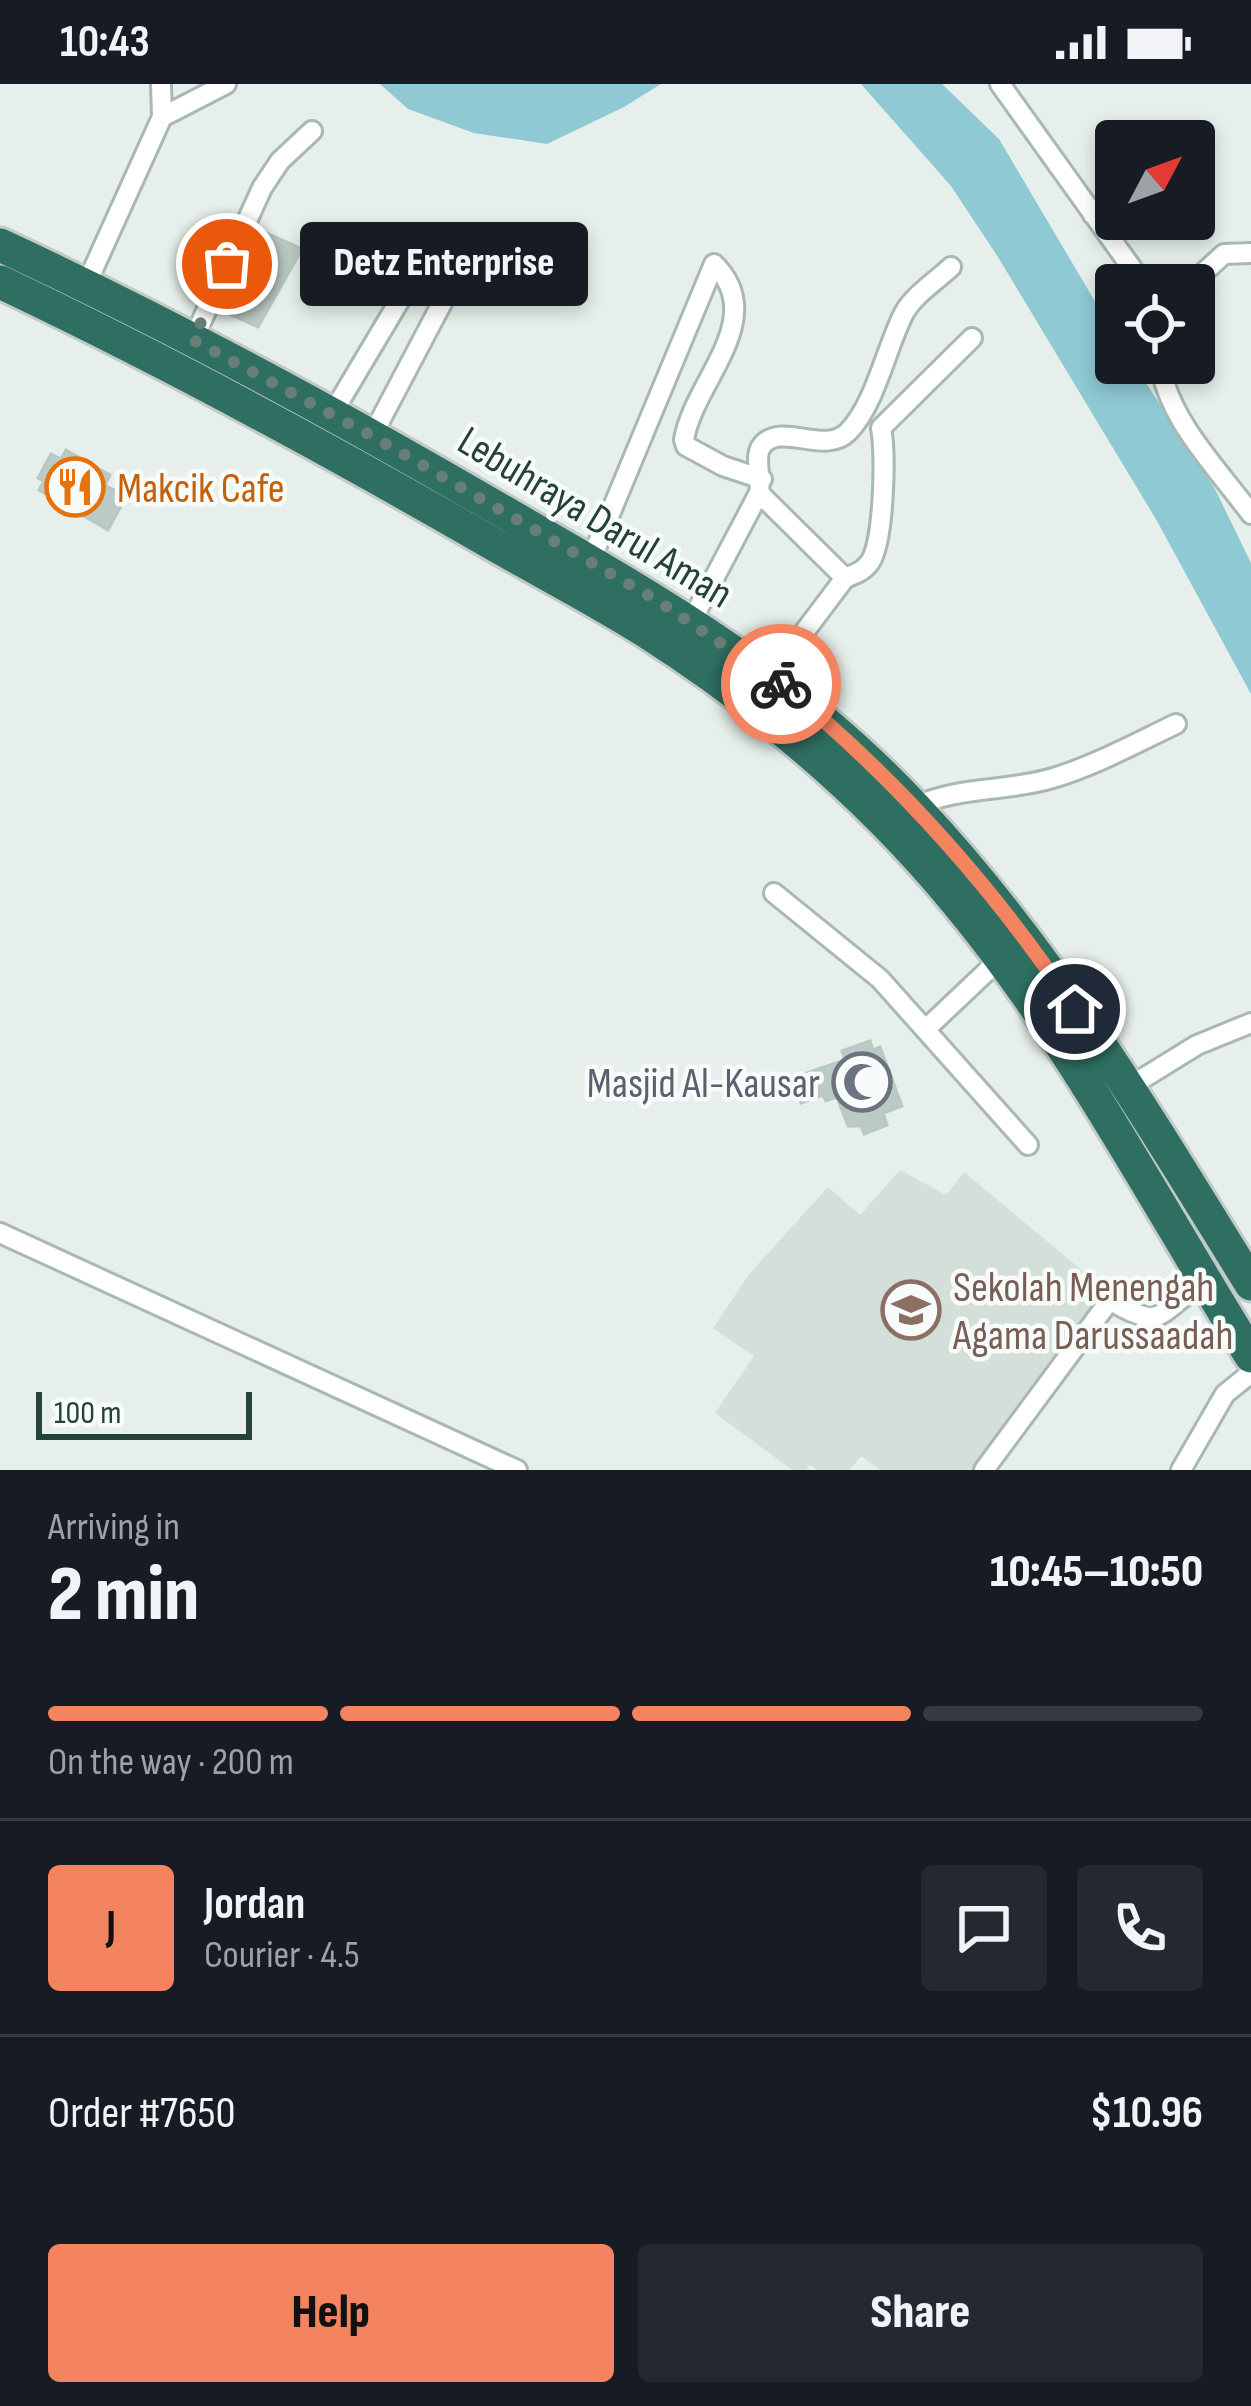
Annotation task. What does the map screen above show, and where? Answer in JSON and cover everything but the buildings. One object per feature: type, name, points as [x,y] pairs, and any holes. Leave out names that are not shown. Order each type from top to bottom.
[{"type":"highway","name":"Lebuhraya Darul Aman","points":[[0,245],[332,414],[691,622],[771,676],[914,807],[1022,930],[1129,1087],[1251,1284]]},
{"type":"highway","name":"Lebuhraya Darul Aman","points":[[0,282],[178,367],[422,502],[643,629],[781,728],[890,829],[1001,958],[1104,1108],[1251,1356]]},
{"type":"highway","points":[[387,445],[420,471],[422,502]]},
{"type":"highway","points":[[464,488],[466,516],[481,537]]},
{"type":"street","points":[[86,285],[162,117],[161,84]]},
{"type":"street","points":[[162,117],[226,84]]},
{"type":"street","points":[[1001,85],[1129,264]]},
{"type":"street","points":[[193,340],[262,188],[280,161],[312,131]]},
{"type":"street","points":[[1213,264],[1224,254],[1251,253]]},
{"type":"street","points":[[590,562],[713,265],[722,273],[737,319],[684,440],[686,446],[761,486],[845,578]]},
{"type":"street","points":[[691,622],[761,486],[758,454],[762,445],[789,436],[835,442],[853,428],[904,314],[951,267]]},
{"type":"street","points":[[387,445],[452,284],[467,272],[485,278]]},
{"type":"street","points":[[332,414],[413,278]]},
{"type":"street","points":[[771,676],[845,578],[861,572],[872,560],[879,538],[886,461],[881,428],[972,338]]},
{"type":"street","points":[[1163,384],[1176,410],[1251,514]]},
{"type":"street","points":[[914,807],[942,794],[1051,779],[1176,724]]},
{"type":"street","points":[[774,893],[880,979],[1028,1145]]},
{"type":"street","points":[[926,1028],[1001,958]]},
{"type":"street","points":[[1129,1087],[1197,1045],[1251,1023]]},
{"type":"street","points":[[0,1233],[517,1470]]},
{"type":"street","points":[[984,1470],[1110,1300],[1138,1317],[1151,1318],[1162,1315],[1205,1282]]},
{"type":"street","points":[[1181,1470],[1226,1394],[1251,1372]]},
{"type":"shaded area","name":"Sekolah Menengah Agama Darussaadah","points":[[900,1170],[946,1195],[964,1172],[1109,1293],[980,1470],[880,1470],[861,1456],[850,1470],[817,1470],[810,1465],[806,1470],[792,1470],[715,1413],[754,1356],[713,1328],[750,1273],[828,1187],[860,1215]]},
{"type":"water","points":[[380,84],[661,84],[547,144],[474,133],[408,109]]},
{"type":"water","points":[[861,84],[942,84],[999,139],[1095,301],[1095,384],[1147,384],[1215,489],[1251,563],[1251,694],[1157,521],[951,186]]},
{"type":"way so far","points":[[227,264],[193,340],[372,436],[658,601],[781,684]]},
{"type":"place","name":"Detz Enterprise","points":[[227,264]]},
{"type":"place","name":"Makcik Cafe","points":[[75,487]]},
{"type":"place","name":"Masjid Al-Kausar","points":[[862,1082]]},
{"type":"place","name":"Sekolah Menengah Agama Darussaadah","points":[[911,1310]]},
{"type":"route","points":[[781,684],[852,746],[976,875],[1022,930],[1075,1009]]}]
